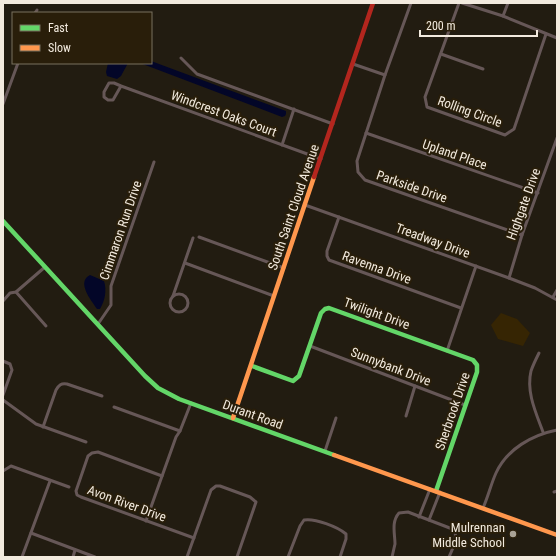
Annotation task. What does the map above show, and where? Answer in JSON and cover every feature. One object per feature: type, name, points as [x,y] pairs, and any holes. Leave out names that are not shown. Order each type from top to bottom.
[{"type":"street","name":"South Saint Cloud Avenue","points":[[234,418],[373,3]]},
{"type":"street","points":[[353,64],[385,75],[411,3]]},
{"type":"street","name":"Rolling Circle","points":[[458,3],[425,97],[427,107],[505,135],[514,129],[546,34]]},
{"type":"street","points":[[462,3],[503,16],[557,38]]},
{"type":"street","points":[[503,16],[508,3]]},
{"type":"street","points":[[441,54],[483,69]]},
{"type":"street","points":[[181,58],[197,74],[333,124]]},
{"type":"street","points":[[3,104],[4,97],[18,64]]},
{"type":"street","name":"Parkside Drive","points":[[385,75],[357,161],[358,172],[365,180],[522,235]]},
{"type":"street","name":"Windcrest Oaks Court","points":[[121,86],[113,100],[104,98],[104,92],[108,83],[114,82],[121,86],[321,159]]},
{"type":"street","points":[[282,145],[294,109]]},
{"type":"street","name":"Upland Place","points":[[366,133],[538,193]]},
{"type":"street","name":"Highgate Drive","points":[[509,278],[522,235],[557,138]]},
{"type":"street","name":"Cimmaron Run Drive","points":[[98,324],[112,305],[111,286],[154,162]]},
{"type":"street","name":"Treadway Drive","points":[[305,205],[509,278],[535,288],[557,300]]},
{"type":"street","name":"Ravenna Drive","points":[[339,217],[327,252],[329,260],[461,308]]},
{"type":"street","name":"Durant Road","points":[[3,221],[145,376],[158,388],[173,397],[557,535]]},
{"type":"street","points":[[199,237],[284,268]]},
{"type":"street","points":[[173,296],[180,294],[186,296],[189,304],[186,310],[177,312],[172,309],[170,303],[193,238]]},
{"type":"street","points":[[185,262],[274,296]]},
{"type":"street","points":[[446,351],[476,266]]},
{"type":"street","points":[[3,301],[45,267]]},
{"type":"street","points":[[553,297],[557,290]]},
{"type":"street","points":[[16,292],[46,326]]},
{"type":"street","name":"Twilight Drive","points":[[252,366],[293,380],[299,376],[321,313],[325,309],[329,308],[446,351]]},
{"type":"street","name":"Sunnybank Drive","points":[[310,346],[465,405]]},
{"type":"street","name":"Sherbrook Drive","points":[[438,492],[465,405],[477,372],[477,365],[473,360],[446,351]]},
{"type":"street","points":[[539,353],[531,371],[531,387],[532,403],[543,432]]},
{"type":"street","points":[[3,361],[10,364],[12,370],[3,395]]},
{"type":"street","points":[[43,427],[56,390],[61,384],[67,384],[102,396]]},
{"type":"street","points":[[406,416],[415,386]]},
{"type":"street","points":[[3,400],[36,424],[86,442]]},
{"type":"street","points":[[146,521],[176,436],[180,431],[190,403]]},
{"type":"street","points":[[114,407],[180,431]]},
{"type":"street","points":[[325,451],[336,418]]},
{"type":"street","points":[[483,508],[496,472],[505,459],[518,446],[543,432],[557,430]]},
{"type":"street","name":"Avon River Drive","points":[[162,476],[98,452],[92,452],[88,456],[76,486],[76,491],[77,495],[81,497],[194,538]]},
{"type":"street","points":[[3,471],[11,466],[69,487]]},
{"type":"street","points":[[22,557],[50,480]]},
{"type":"street","points":[[187,557],[211,490],[220,486],[250,497],[256,502],[237,557]]},
{"type":"street","points":[[420,516],[430,489]]},
{"type":"street","points":[[429,520],[438,492]]},
{"type":"street","points":[[392,557],[395,544],[394,522],[396,516],[399,513],[408,512],[455,530],[457,536],[449,557]]},
{"type":"street","points":[[288,557],[300,526],[304,520],[310,518],[340,529],[346,534],[346,539],[340,557]]},
{"type":"street","points":[[31,533],[95,557]]},
{"type":"street","points":[[73,557],[76,550]]},
{"type":"shaded area","points":[[501,313],[517,319],[530,333],[523,346],[498,339],[491,325]]},
{"type":"water","points":[[152,61],[286,111],[285,116],[282,117],[143,64],[152,64]]},
{"type":"water","points":[[108,64],[127,64],[121,76],[117,79],[107,76],[106,72]]},
{"type":"water","points":[[90,275],[104,281],[105,295],[100,309],[97,309],[94,305],[84,286],[86,278]]},
{"type":"traffic: fast","points":[[3,221],[145,376],[158,388],[179,399],[334,455]]},
{"type":"traffic: fast","points":[[252,366],[293,381],[299,376],[321,313],[325,309],[329,308],[473,360],[477,365],[477,372],[436,491]]},
{"type":"traffic: slow","points":[[233,418],[314,177]]},
{"type":"traffic: slow","points":[[334,455],[557,535]]},
{"type":"traffic: jam","points":[[314,177],[373,3]]},
{"type":"place","name":"Mulrennan Middle School","points":[[513,534]]}]
